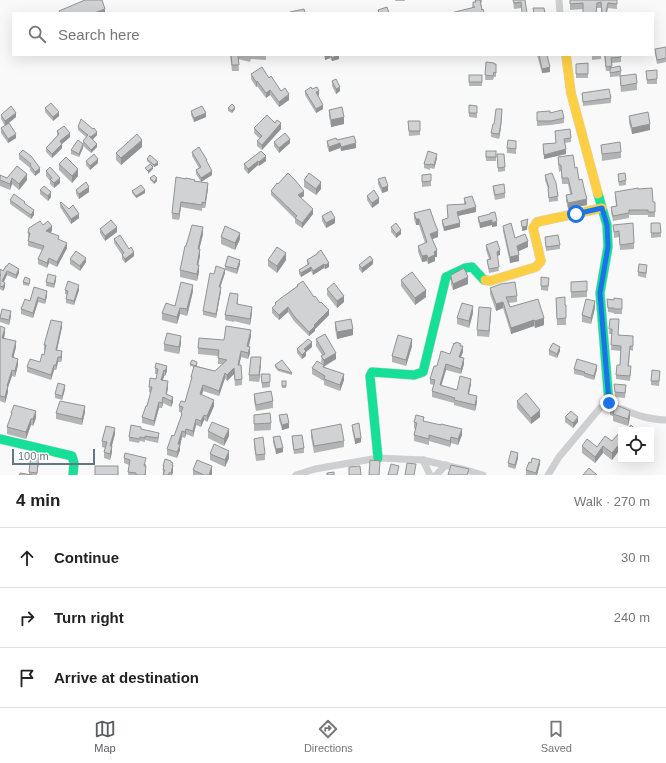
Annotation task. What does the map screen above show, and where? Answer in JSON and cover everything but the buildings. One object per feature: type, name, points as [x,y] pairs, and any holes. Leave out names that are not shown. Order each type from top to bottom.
[{"type":"street","points":[[559,0],[560,12]]},
{"type":"street","points":[[566,56],[572,93],[607,225],[608,247],[600,293],[609,403]]},
{"type":"street","points":[[378,458],[370,376],[371,373],[414,375],[423,372],[446,277],[465,268],[472,267],[484,280],[490,281],[536,267],[540,261],[533,228],[537,222],[602,208]]},
{"type":"street","points":[[609,403],[643,417],[666,420]]},
{"type":"street","points":[[548,475],[559,457],[600,408],[609,403]]},
{"type":"street","points":[[0,439],[72,456],[74,459],[73,475]]},
{"type":"street","points":[[296,475],[378,458],[424,460],[483,475]]},
{"type":"street","points":[[424,460],[430,475]]},
{"type":"street","points":[[436,475],[446,465]]},
{"type":"traffic: fast","points":[[598,194],[607,225],[608,247],[600,293],[609,403]]},
{"type":"traffic: fast","points":[[378,458],[370,376],[372,372],[414,375],[423,372],[446,277],[465,268],[472,267],[485,280]]},
{"type":"traffic: fast","points":[[0,439],[72,456],[74,463],[73,475]]},
{"type":"traffic: slow","points":[[566,56],[571,93],[598,194]]},
{"type":"traffic: slow","points":[[485,280],[490,281],[536,267],[541,261],[533,228],[537,222],[602,208]]},
{"type":"route","points":[[576,214],[602,208],[607,225],[608,247],[600,293],[609,403]]}]
